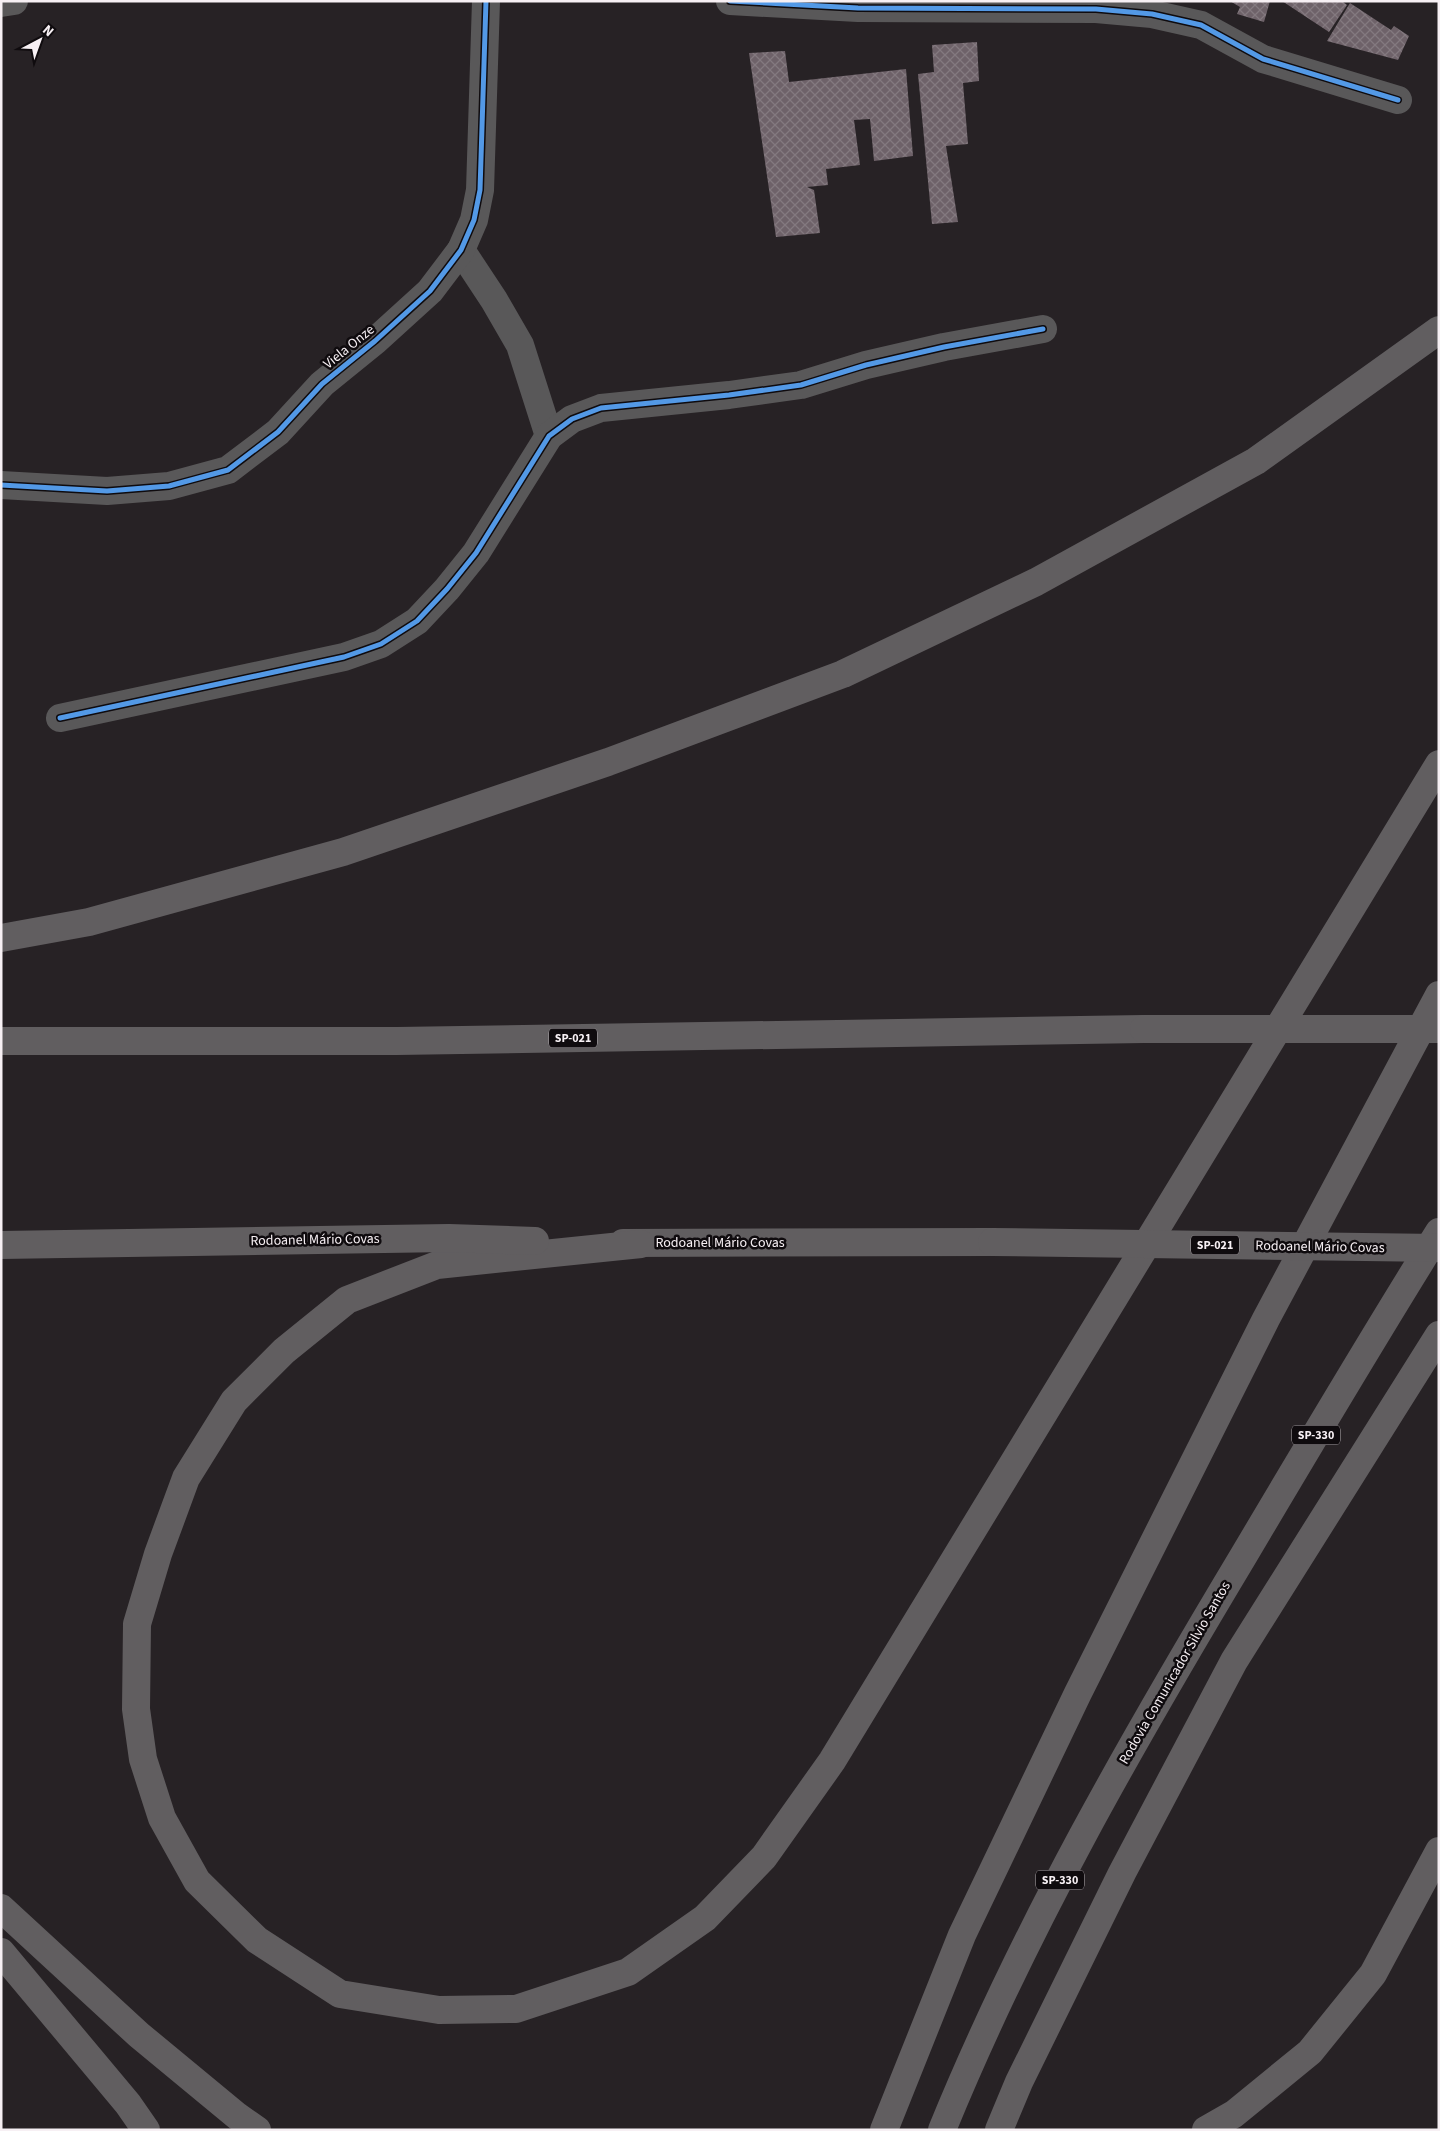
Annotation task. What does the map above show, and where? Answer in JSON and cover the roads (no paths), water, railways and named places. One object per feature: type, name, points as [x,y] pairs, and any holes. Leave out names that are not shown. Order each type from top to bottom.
[{"type":"highway","points":[[1,938],[89,922],[343,852],[608,762],[843,674],[1036,582],[1256,461],[1439,330]]},
{"type":"highway","points":[[641,1244],[437,1265],[346,1300],[284,1351],[234,1401],[186,1478],[158,1554],[137,1624],[136,1709],[143,1758],[162,1818],[197,1880],[257,1940],[340,1994],[439,2010],[516,2009],[628,1972],[705,1918],[764,1857],[837,1752],[1439,764]]},
{"type":"highway","points":[[884,2130],[962,1935],[1078,1693],[1266,1319],[1439,994]]},
{"type":"highway","name":"SP-021","points":[[1,1041],[397,1041],[1144,1028],[1439,1029]]},
{"type":"highway","name":"Rodovia Comunicador Silvio Santos","points":[[942,2130],[971,2059],[1076,1847],[1199,1629],[1439,1232]]},
{"type":"highway","name":"Rodoanel Mário Covas","points":[[1,1245],[449,1238],[641,1244],[992,1242],[1439,1248]]},
{"type":"highway","points":[[999,2130],[1019,2082],[1122,1873],[1234,1661],[1439,1335]]},
{"type":"highway","points":[[1206,2130],[1234,2114],[1310,2052],[1373,1974],[1439,1851]]},
{"type":"highway","points":[[1,1908],[139,2035],[237,2116],[257,2130]]},
{"type":"highway","points":[[1,1952],[128,2104],[146,2130]]},
{"type":"street","points":[[1,3],[14,1]]},
{"type":"street","name":"Viela Onze","points":[[1,485],[107,491],[169,486],[228,470],[278,432],[322,384],[375,341],[423,297],[461,250],[474,220],[480,190],[486,1]]},
{"type":"street","points":[[730,1],[858,8],[1156,8],[1201,24],[1262,59],[1398,100]]},
{"type":"street","points":[[461,250],[494,300],[520,345],[549,436]]},
{"type":"street","points":[[60,718],[344,657],[381,644],[417,621],[447,589],[476,553],[549,436],[572,419],[601,408],[729,395],[801,385],[944,346],[1043,330]]}]
